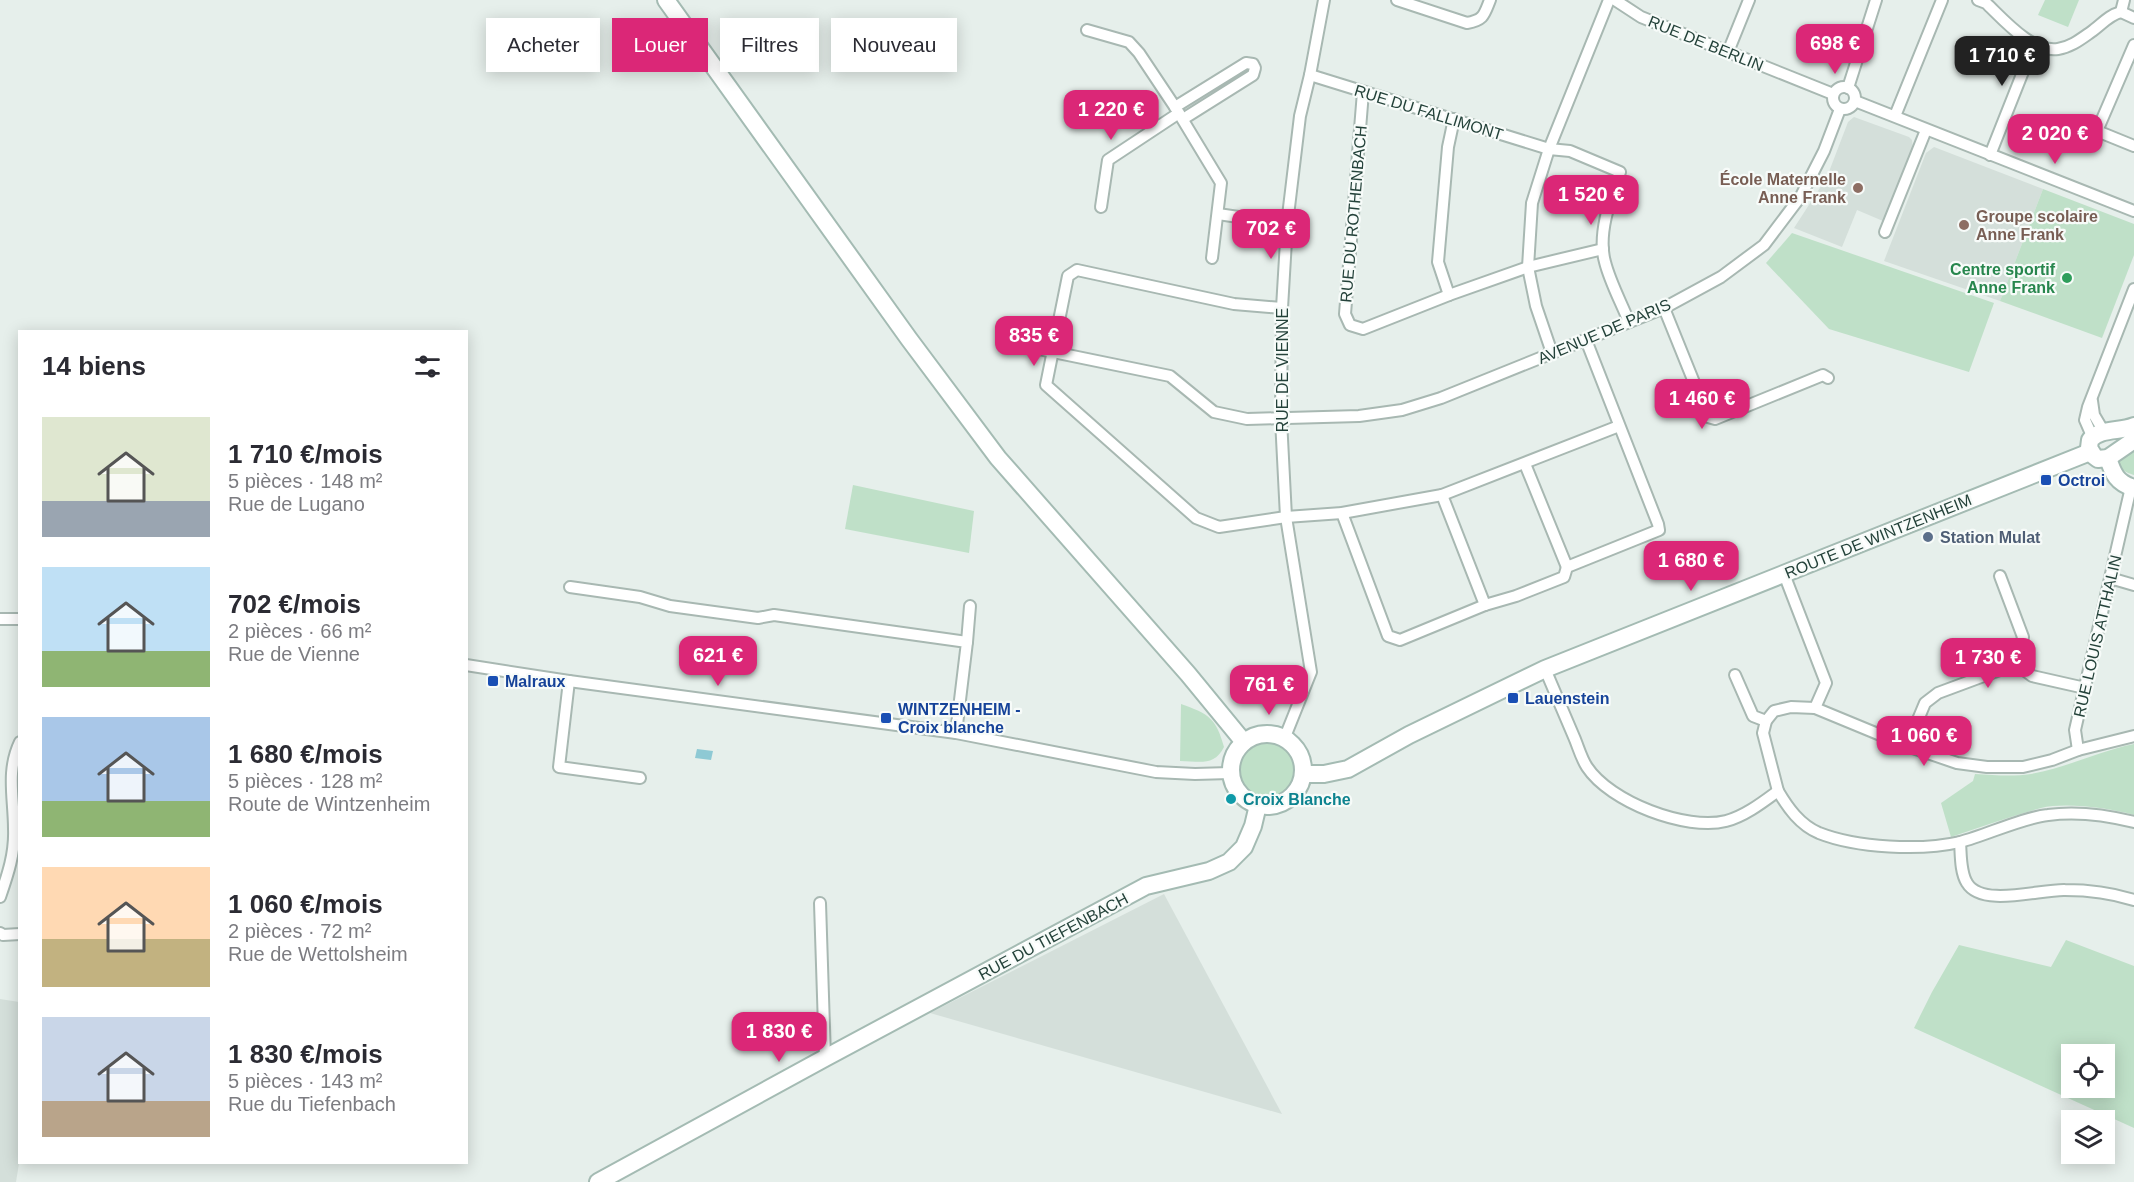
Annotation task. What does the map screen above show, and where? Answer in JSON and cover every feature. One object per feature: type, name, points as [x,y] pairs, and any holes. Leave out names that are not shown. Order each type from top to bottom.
[{"type":"main road","points":[[666,0],[909,339],[998,458],[1188,674],[1243,741]]},
{"type":"main road","name":"ROUTE DE WINTZENHEIM","points":[[1304,774],[1324,774],[1348,769],[1409,735],[1545,669],[1784,573],[2096,440],[2134,426]]},
{"type":"main road","points":[[2132,488],[2114,476],[2110,457],[2116,447],[2109,434],[2096,440],[2098,459],[2110,457],[2134,440]]},
{"type":"main road","points":[[1270,733],[1285,737],[1297,748],[1303,761],[1304,774],[1298,790],[1286,801],[1272,806],[1258,805],[1242,797],[1234,786],[1230,773],[1233,754],[1243,741],[1257,734],[1270,733]]},
{"type":"main road","name":"RUE DU TIEFENBACH","points":[[598,1182],[1146,886],[1209,871],[1229,862],[1244,847],[1253,826],[1258,805]]},
{"type":"street","name":"RUE DE VIENNE","points":[[1285,737],[1311,672],[1286,517],[1281,419],[1282,308],[1287,224],[1300,116],[1324,0]]},
{"type":"street","points":[[1397,0],[1467,22],[1477,21],[1484,15],[1490,0]]},
{"type":"street","points":[[1552,353],[1536,306],[1528,267],[1532,203],[1549,148],[1609,0]]},
{"type":"street","name":"RUE DE BERLIN","points":[[1615,0],[1641,17],[1833,94]]},
{"type":"street","points":[[1728,52],[1749,0]]},
{"type":"street","points":[[1848,88],[1876,0]]},
{"type":"street","points":[[1895,117],[1942,0]]},
{"type":"street","points":[[2121,12],[2124,0]]},
{"type":"street","points":[[1984,1],[2023,38],[2034,44],[2056,50],[2073,44],[2113,14],[2121,12],[2134,18]]},
{"type":"street","points":[[1087,30],[1130,42],[1179,113],[1221,183],[1212,258]]},
{"type":"street","points":[[1990,155],[2034,44]]},
{"type":"street","points":[[2134,45],[2097,131],[2134,146]]},
{"type":"street","points":[[1101,207],[1108,160],[1179,113],[1246,63],[1253,64],[1256,68],[1253,75],[1179,113]]},
{"type":"street","name":"RUE DU FALLIMONT","points":[[1310,75],[1549,148],[1570,151],[1620,172],[1606,211],[1603,249]]},
{"type":"street","points":[[1848,88],[1854,92],[1855,101],[1850,108],[1840,109],[1834,104],[1833,94],[1838,89],[1848,88]]},
{"type":"street","name":"RUE DU ROTHENBACH","points":[[1363,92],[1345,314],[1350,325],[1362,329],[1528,267],[1603,249]]},
{"type":"street","points":[[1855,101],[2134,211]]},
{"type":"street","name":"AVENUE DE PARIS","points":[[1009,343],[1170,376],[1214,412],[1247,419],[1359,416],[1402,410],[1441,398],[1664,308],[1721,277],[1764,245],[1801,196],[1824,151],[1840,109]]},
{"type":"street","points":[[1449,295],[1438,262],[1448,147],[1454,119]]},
{"type":"street","points":[[1885,232],[1926,130]]},
{"type":"street","points":[[1218,214],[1287,224]]},
{"type":"street","points":[[1603,249],[1604,261],[1629,322]]},
{"type":"street","points":[[1282,308],[1234,304],[1077,270],[1068,276],[1046,385],[1196,518],[1218,527],[1286,517],[1342,513],[1442,495],[1619,426]]},
{"type":"street","points":[[2096,440],[2085,420],[2091,398],[2134,289]]},
{"type":"street","points":[[1664,308],[1708,417],[1715,419],[1823,375],[1828,378]]},
{"type":"street","points":[[1567,567],[1659,530],[1586,340]]},
{"type":"street","points":[[1342,513],[1388,636],[1400,640],[1485,605],[1516,596],[1564,577],[1567,567],[1525,464]]},
{"type":"street","name":"RUE LOUIS ATTHALIN","points":[[2078,750],[2075,730],[2132,488]]},
{"type":"street","points":[[1442,495],[1485,605]]},
{"type":"street","points":[[1784,573],[1826,683],[1815,708]]},
{"type":"street","points":[[2000,576],[2023,637],[2016,664]]},
{"type":"street","points":[[2110,578],[2134,585]]},
{"type":"street","points":[[570,587],[640,597],[670,606],[758,618],[774,615],[967,642]]},
{"type":"street","points":[[960,734],[970,606]]},
{"type":"street","points":[[0,619],[18,619]]},
{"type":"street","points":[[1906,746],[1925,703],[1938,693],[2016,664]]},
{"type":"street","points":[[2016,664],[2032,676],[2085,688]]},
{"type":"street","points":[[468,665],[960,734],[1156,772],[1230,773]]},
{"type":"street","points":[[1545,669],[1586,766],[1610,791],[1620,797],[1643,808],[1675,818],[1703,822],[1725,821],[1739,816],[1778,791]]},
{"type":"street","points":[[1735,675],[1753,716],[1766,721]]},
{"type":"street","points":[[568,681],[559,766],[640,778]]},
{"type":"street","points":[[2134,736],[2078,750],[2052,760],[2023,766],[1987,767],[1957,762],[1906,746],[1815,708],[1791,707],[1774,711],[1766,721],[1763,734],[1778,791],[1790,811],[1818,833],[1879,846],[1929,848],[1960,842],[2046,815],[2090,814],[2134,822]]},
{"type":"street","points":[[0,897],[12,862],[15,828],[11,778],[14,754],[18,746]]},
{"type":"street","points":[[1960,842],[1966,883],[1975,891],[1987,895],[2006,896],[2064,890],[2118,895],[2134,900]]},
{"type":"street","points":[[820,903],[825,1058]]},
{"type":"street","points":[[0,933],[3,935],[18,934]]},
{"type":"shaded area","name":"École Maternelle Anne Frank","points":[[1854,117],[1909,137],[1913,148],[1883,221],[1857,210],[1842,247],[1794,228],[1827,177],[1848,122]]},
{"type":"shaded area","name":"Groupe scolaire Anne Frank","points":[[1934,147],[2043,189],[2000,301],[1884,261],[1926,153]]},
{"type":"shaded area","points":[[1164,894],[1282,1114],[930,1013]]},
{"type":"shaded area","points":[[0,999],[18,1002],[19,1164],[16,1182],[0,1182]]},
{"type":"green space","points":[[2045,0],[2079,0],[2068,27],[2038,15]]},
{"type":"green space","name":"Centre sportif Anne Frank","points":[[2043,189],[2134,224],[2134,255],[2102,338],[2000,301]]},
{"type":"green space","points":[[1792,233],[1994,303],[1969,372],[1829,329],[1766,263]]},
{"type":"green space","points":[[2134,448],[2134,475],[2122,469],[2119,460],[2120,456]]},
{"type":"green space","points":[[853,485],[974,511],[969,553],[845,529]]},
{"type":"green space","points":[[1181,704],[1205,714],[1218,729],[1224,747],[1216,758],[1205,762],[1180,761]]},
{"type":"green space","points":[[1262,740],[1274,740],[1289,748],[1297,763],[1297,775],[1289,790],[1274,798],[1262,798],[1247,790],[1239,775],[1239,763],[1247,748]]},
{"type":"green space","points":[[2134,744],[2134,815],[2088,807],[2051,806],[2018,814],[1951,837],[1941,803],[1973,781],[1975,774],[2010,776],[2031,774]]},
{"type":"green space","points":[[2066,940],[2134,966],[2134,1128],[2115,1119],[2115,1110],[2094,1110],[2068,1098],[2115,1098],[2115,1044],[2061,1044],[2061,1095],[1914,1028],[1959,945],[2051,967]]},
{"type":"water","points":[[697,749],[713,751],[711,760],[695,758]]},
{"type":"place","name":"École Maternelle Anne Frank","points":[[1858,188]]},
{"type":"place","name":"Groupe scolaire Anne Frank","points":[[1964,225]]},
{"type":"place","name":"Centre sportif Anne Frank","points":[[2067,278]]},
{"type":"place","name":"Octroi","points":[[2046,480]]},
{"type":"place","name":"Station Mulat","points":[[1928,537]]},
{"type":"place","name":"Malraux","points":[[493,681]]},
{"type":"place","name":"Lauenstein","points":[[1513,698]]},
{"type":"place","name":"WINTZENHEIM - Croix blanche","points":[[886,718]]},
{"type":"place","name":"Croix Blanche","points":[[1231,799]]}]
